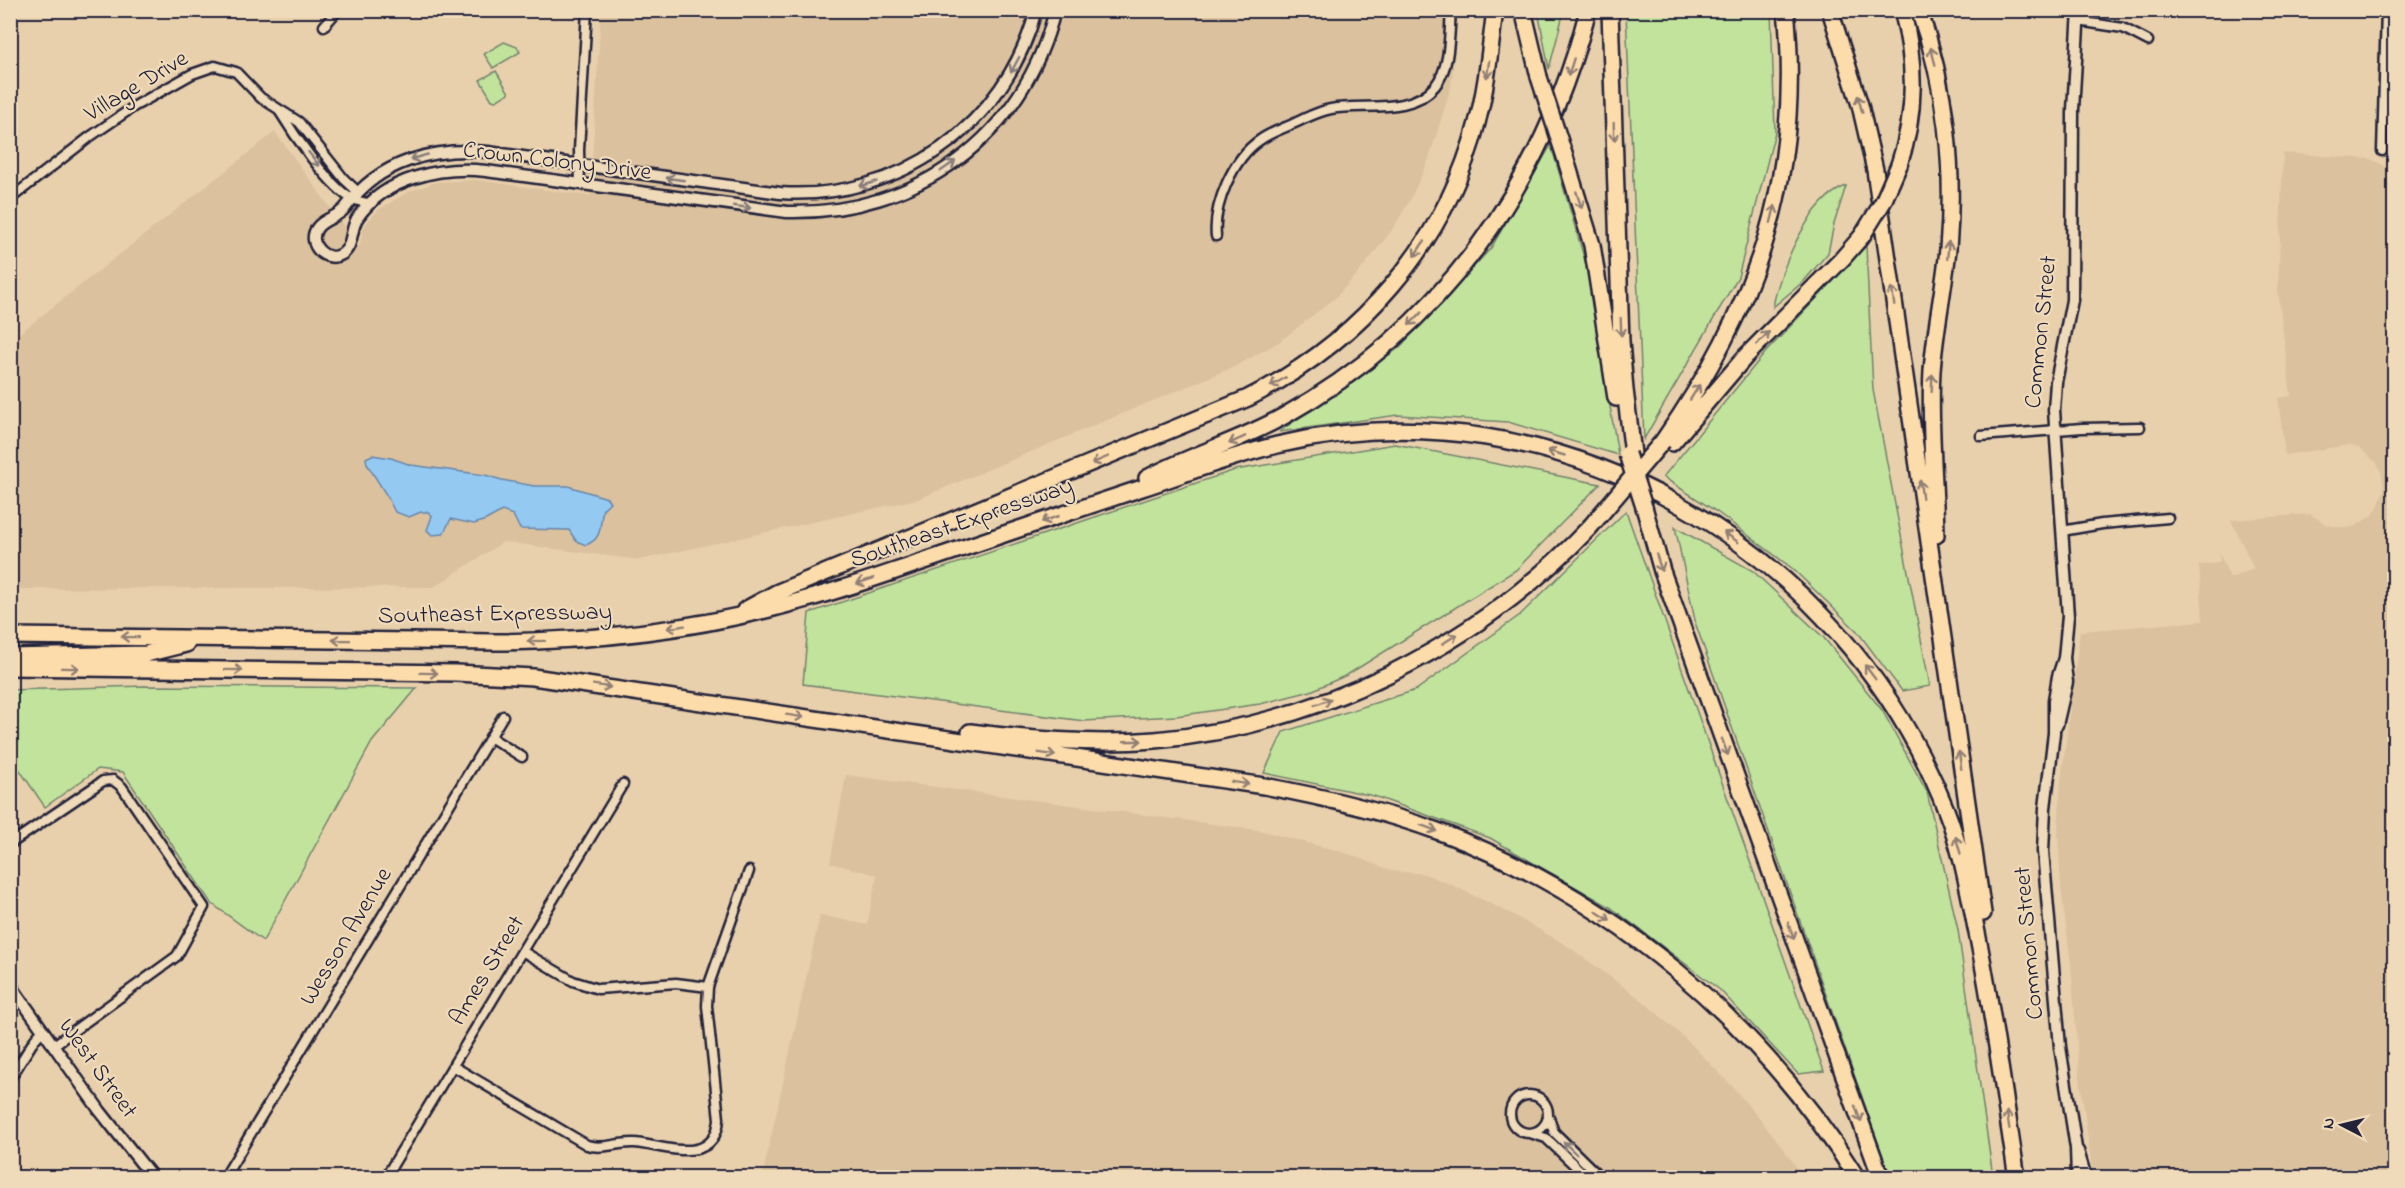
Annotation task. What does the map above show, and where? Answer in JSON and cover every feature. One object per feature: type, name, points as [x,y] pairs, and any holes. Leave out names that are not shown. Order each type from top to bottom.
[{"type":"highway","points":[[728,618],[776,593],[1248,398],[1289,376],[1330,347],[1367,314],[1405,270],[1430,233],[1451,194],[1469,149],[1482,103],[1494,10]]},
{"type":"highway","points":[[1523,10],[1539,76],[1594,255],[1615,389],[1662,571],[1881,1178]]},
{"type":"highway","points":[[1105,500],[1160,471],[1253,433],[1305,404],[1366,362],[1417,317],[1473,254],[1519,185],[1556,110],[1588,10]]},
{"type":"highway","points":[[1610,10],[1621,340],[1630,454]]},
{"type":"highway","points":[[1667,443],[1734,325],[1754,278],[1769,230],[1780,180],[1788,121],[1790,61],[1786,10]]},
{"type":"highway","points":[[1830,10],[1856,88],[1873,162],[1988,947],[1991,1005]]},
{"type":"highway","points":[[886,729],[950,730],[1050,740],[1128,741],[1207,733],[1273,719],[1353,691],[1437,648],[1514,595],[1554,563],[1590,527],[1746,356],[1862,236],[1883,202],[1899,165],[1910,120],[1912,79],[1909,38],[1902,10]]},
{"type":"highway","points":[[1920,10],[1942,97],[1950,182],[1948,249],[1934,349],[1931,393],[1936,533],[1935,589]]},
{"type":"highway","points":[[1105,500],[1278,445],[1345,435],[1413,431],[1485,437],[1551,452],[1624,477],[1677,502],[1734,538],[1799,592],[1846,641],[1896,710],[1929,769],[1953,829],[1966,877],[1991,1005],[2017,1178]]},
{"type":"highway","name":"Southeast Expressway","points":[[10,636],[554,640],[629,634],[728,618],[825,594],[1105,500]]},
{"type":"highway","points":[[10,657],[147,654],[210,638]]},
{"type":"highway","points":[[10,651],[147,654],[209,670]]},
{"type":"highway","points":[[10,667],[523,676],[1264,786],[1330,799],[1426,827],[1503,859],[1563,891],[1605,917],[1710,999],[1758,1047],[1791,1085],[1857,1178]]},
{"type":"street","points":[[324,26],[338,10]]},
{"type":"street","points":[[580,184],[587,10]]},
{"type":"street","name":"Crown Colony Drive","points":[[1036,10],[1028,37],[1015,66],[1002,88],[981,114],[957,137],[929,158],[907,170],[876,182],[826,193],[788,194],[488,152],[446,151],[396,165],[375,177],[355,195],[341,214],[321,224],[314,234],[314,242],[319,252],[328,256],[341,255],[348,249],[357,218],[372,203],[404,183],[427,174],[448,170],[478,170],[787,212],[838,209],[890,196],[915,186],[947,168],[969,151],[1000,120],[1031,74],[1045,43],[1055,10]]},
{"type":"street","points":[[1216,236],[1216,213],[1226,184],[1242,158],[1261,139],[1329,109],[1406,103],[1430,91],[1443,71],[1451,10]]},
{"type":"street","points":[[2382,151],[2386,10]]},
{"type":"street","points":[[2078,16],[2123,28],[2148,41]]},
{"type":"street","name":"Common Street","points":[[2077,1178],[2076,1148],[2060,1047],[2044,871],[2044,817],[2054,733],[2056,681],[2064,658],[2068,604],[2054,430],[2056,382],[2072,300],[2073,110],[2078,16]]},
{"type":"street","name":"Village Drive","points":[[15,195],[97,131],[143,101],[202,69],[215,66],[232,70],[243,78],[261,98],[302,125],[355,195]]},
{"type":"street","points":[[2384,118],[2394,118]]},
{"type":"street","points":[[355,195],[372,203]]},
{"type":"street","points":[[329,220],[344,224],[349,230],[351,239]]},
{"type":"street","points":[[1981,436],[2054,430],[2140,427]]},
{"type":"street","points":[[2062,531],[2102,524],[2168,518]]},
{"type":"street","name":"Wesson Avenue","points":[[224,1178],[503,716]]},
{"type":"street","points":[[490,737],[522,757]]},
{"type":"street","points":[[10,844],[103,781],[113,780],[122,787],[204,907],[177,956],[54,1045]]},
{"type":"street","name":"Ames Street","points":[[385,1178],[623,784]]},
{"type":"street","points":[[453,1066],[587,1145],[603,1147],[634,1143],[680,1151],[697,1149],[711,1140],[719,1123],[707,1006],[708,987],[749,871]]},
{"type":"street","points":[[522,951],[573,981],[592,988],[609,990],[676,983],[708,987]]},
{"type":"street","name":"West Street","points":[[10,984],[107,1121],[153,1178]]},
{"type":"street","points":[[10,1079],[43,1030]]},
{"type":"street","points":[[1588,1178],[1546,1138],[1520,1131],[1512,1123],[1510,1113],[1515,1101],[1524,1095],[1537,1096],[1546,1104],[1554,1132],[1601,1178]]},
{"type":"street","points":[[1530,1133],[1542,1128],[1549,1114]]},
{"type":"street","name":"Common Street","points":[[2076,1148],[2082,1160],[2086,1178]]},
{"type":"shaded area","points":[[601,11],[1459,11],[1451,87],[1429,159],[1410,200],[1392,230],[1361,270],[1335,298],[1279,342],[1234,367],[918,499],[639,560],[503,542],[434,587],[11,589],[11,340],[275,132],[359,247],[364,226],[378,210],[408,192],[436,182],[477,180],[590,196]]},
{"type":"shaded area","points":[[2283,153],[2371,159],[2394,171],[2394,1177],[2093,1177],[2079,1071],[2058,835],[2061,781],[2080,631],[2203,621],[2199,565],[2220,563],[2219,552],[2230,578],[2254,569],[2231,520],[2310,514],[2327,525],[2346,528],[2356,526],[2372,515],[2378,507],[2384,490],[2381,471],[2376,462],[2359,448],[2349,445],[2285,455],[2278,398],[2291,396],[2278,292]]},
{"type":"shaded area","points":[[846,775],[1258,830],[1346,853],[1393,871],[1425,874],[1454,886],[1510,913],[1566,945],[1642,1000],[1689,1042],[1733,1087],[1774,1136],[1804,1177],[762,1178],[820,915],[867,925],[877,875],[830,863]]},
{"type":"green space","points":[[1538,11],[1564,11],[1549,69]]},
{"type":"green space","points":[[1626,11],[1771,11],[1775,132],[1738,277],[1644,439]]},
{"type":"green space","points":[[504,42],[517,47],[520,52],[493,68],[484,54]]},
{"type":"green space","points":[[496,71],[509,93],[496,101],[492,100],[480,80]]},
{"type":"green space","points":[[1551,145],[1588,271],[1618,455],[1508,422],[1398,415],[1279,432],[1399,348],[1491,248]]},
{"type":"green space","points":[[1846,186],[1828,253],[1804,281],[1773,307],[1789,256],[1808,221],[1832,193]]},
{"type":"green space","points":[[1866,246],[1873,390],[1930,686],[1902,691],[1857,631],[1793,569],[1717,512],[1663,477],[1765,353]]},
{"type":"green space","points":[[1395,444],[1600,484],[1516,570],[1347,675],[1311,691],[1260,704],[1176,716],[1084,721],[803,684],[809,613],[1235,470]]},
{"type":"green space","points":[[1626,511],[1824,1071],[1798,1074],[1720,990],[1610,907],[1490,838],[1374,796],[1264,773],[1283,732],[1416,690],[1520,615]]},
{"type":"green space","points":[[1675,527],[1753,571],[1824,638],[1882,710],[1927,792],[1958,930],[1993,1177],[1890,1177],[1696,625]]},
{"type":"green space","points":[[144,686],[417,688],[372,742],[263,941],[211,903],[123,772],[98,769],[45,807],[17,766],[11,766],[11,690]]},
{"type":"water","points":[[372,455],[391,458],[411,465],[485,475],[534,486],[568,486],[607,498],[610,502],[603,509],[600,530],[596,539],[586,545],[576,541],[569,530],[520,529],[513,515],[502,511],[474,524],[451,519],[443,534],[432,535],[427,530],[432,516],[428,512],[409,517],[395,512],[367,464],[366,458]]}]
